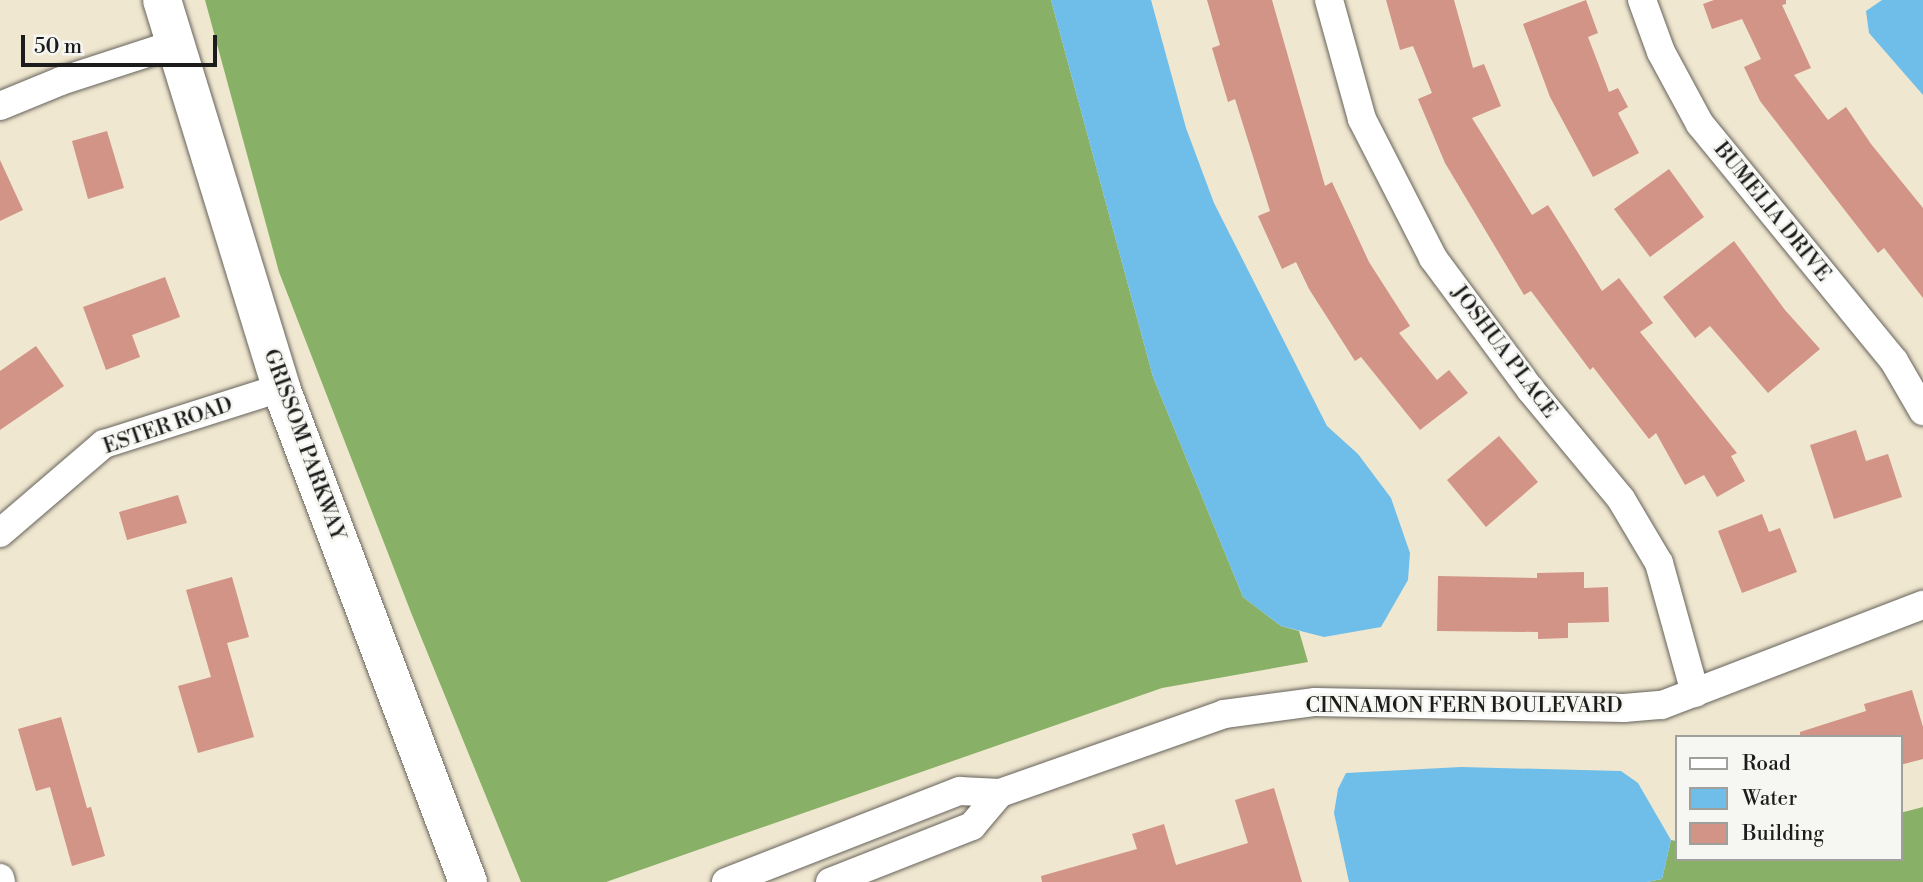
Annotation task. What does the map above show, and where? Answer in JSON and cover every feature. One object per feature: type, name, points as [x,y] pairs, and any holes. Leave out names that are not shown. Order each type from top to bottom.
[{"type":"main road","name":"GRISSOM PARKWAY","points":[[162,0],[281,388],[468,882]]},
{"type":"street","name":"JOSHUA PLACE","points":[[1329,0],[1362,119],[1433,258],[1530,389],[1621,499],[1659,563],[1695,693]]},
{"type":"street","name":"BUMELIA DRIVE","points":[[1642,0],[1661,52],[1700,124],[1894,361],[1923,411]]},
{"type":"street","points":[[0,106],[61,81],[175,44]]},
{"type":"street","name":"ESTER ROAD","points":[[0,533],[104,444],[281,388]]},
{"type":"street","name":"CINNAMON FERN BOULEVARD","points":[[726,882],[960,791],[1000,793],[1224,714],[1315,702],[1624,708],[1662,705],[1923,605]]},
{"type":"street","points":[[830,882],[972,827],[1000,793]]},
{"type":"green space","points":[[205,0],[1051,0],[1153,377],[1243,597],[1281,626],[1299,631],[1308,662],[1162,688],[606,882],[521,882],[412,615],[279,272]]},
{"type":"green space","points":[[1923,807],[1923,882],[1647,882],[1662,879],[1671,840],[1674,841],[1674,861],[1902,861],[1902,812]]},
{"type":"water","points":[[1051,0],[1151,0],[1186,128],[1214,203],[1327,426],[1358,454],[1391,498],[1410,553],[1408,580],[1381,627],[1324,637],[1281,626],[1243,597],[1153,377]]},
{"type":"water","points":[[1882,0],[1923,0],[1923,95],[1869,33],[1866,11]]},
{"type":"water","points":[[1461,767],[1621,771],[1638,783],[1671,840],[1662,879],[1647,882],[1349,882],[1334,813],[1338,789],[1346,773]]},
{"type":"building","points":[[1207,0],[1272,0],[1325,186],[1332,182],[1369,262],[1410,326],[1399,333],[1437,380],[1449,370],[1468,393],[1420,430],[1361,357],[1355,361],[1309,289],[1296,262],[1282,269],[1258,216],[1270,211],[1235,99],[1228,102],[1212,48],[1220,45]]},
{"type":"building","points":[[1386,0],[1454,0],[1473,68],[1484,64],[1501,106],[1472,118],[1532,215],[1548,205],[1602,291],[1619,278],[1653,323],[1640,332],[1737,453],[1731,456],[1745,481],[1717,497],[1704,475],[1685,485],[1656,433],[1649,439],[1593,367],[1590,370],[1531,291],[1524,295],[1445,163],[1418,99],[1432,93],[1413,46],[1400,50]]},
{"type":"building","points":[[1586,0],[1598,33],[1588,37],[1609,92],[1618,88],[1628,107],[1618,113],[1639,153],[1593,177],[1550,97],[1523,24]]},
{"type":"building","points":[[1714,0],[1786,0],[1786,4],[1782,5],[1811,68],[1794,75],[1828,120],[1846,107],[1871,144],[1923,208],[1923,298],[1884,248],[1878,253],[1760,101],[1744,67],[1761,59],[1742,19],[1712,29],[1703,4]]},
{"type":"building","points":[[107,131],[124,188],[88,199],[72,141]]},
{"type":"building","points":[[0,160],[23,210],[0,221]]},
{"type":"building","points":[[1669,169],[1704,217],[1650,257],[1614,209]]},
{"type":"building","points":[[1734,241],[1785,310],[1820,349],[1768,393],[1710,326],[1695,338],[1663,297]]},
{"type":"building","points":[[165,277],[180,317],[132,335],[140,357],[106,370],[83,307]]},
{"type":"building","points":[[36,346],[64,386],[0,430],[0,371]]},
{"type":"building","points":[[1856,430],[1866,461],[1888,454],[1902,497],[1834,519],[1810,445]]},
{"type":"building","points":[[1499,436],[1538,482],[1486,527],[1447,480]]},
{"type":"building","points":[[178,495],[187,523],[127,540],[119,512]]},
{"type":"building","points":[[1762,514],[1769,532],[1780,528],[1797,572],[1742,593],[1718,531]]},
{"type":"building","points":[[1584,572],[1584,588],[1608,587],[1609,622],[1568,623],[1568,638],[1538,639],[1538,632],[1437,631],[1438,576],[1537,578],[1537,573]]},
{"type":"building","points":[[232,577],[249,637],[227,643],[254,737],[198,753],[178,686],[211,677],[186,590]]},
{"type":"building","points":[[1912,690],[1923,727],[1923,759],[1902,764],[1902,735],[1800,735],[1800,732],[1866,711],[1864,704]]},
{"type":"building","points":[[61,717],[87,808],[91,807],[105,856],[72,866],[50,787],[36,791],[18,729]]},
{"type":"building","points":[[1274,788],[1302,882],[1042,882],[1041,876],[1137,849],[1132,834],[1164,824],[1176,865],[1248,843],[1235,800]]}]
